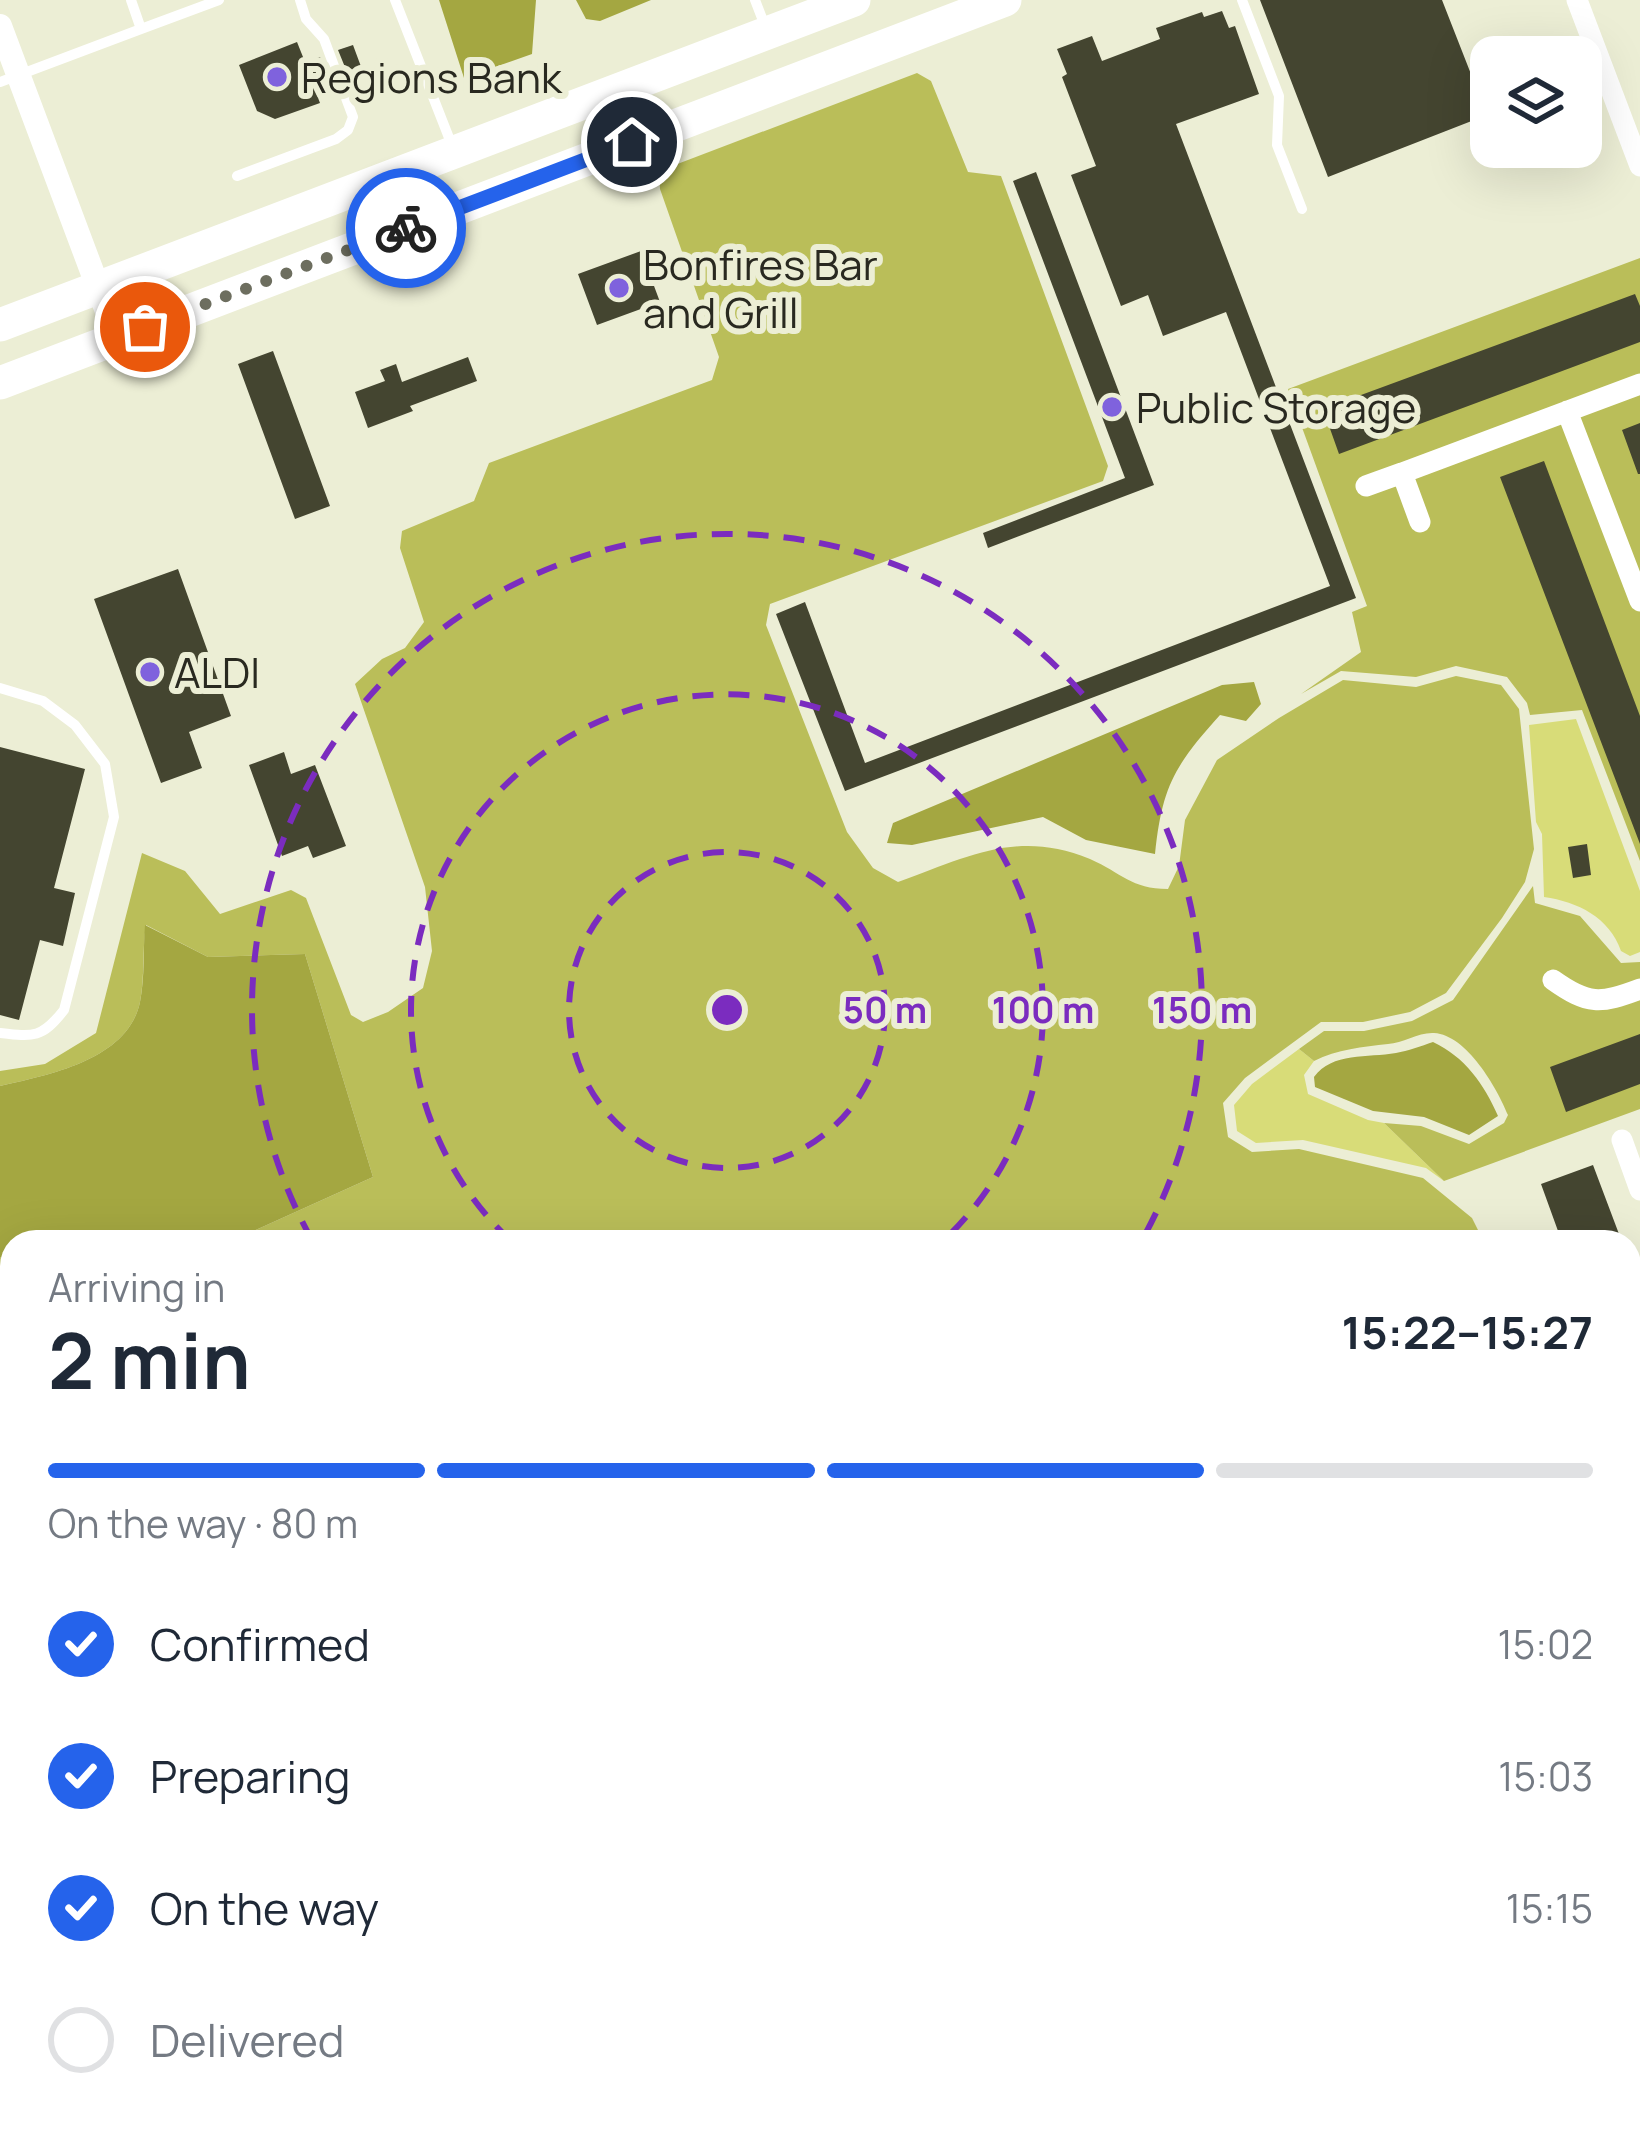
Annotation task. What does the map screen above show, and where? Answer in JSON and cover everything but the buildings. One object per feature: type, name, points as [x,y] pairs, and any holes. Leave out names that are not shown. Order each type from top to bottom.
[{"type":"main road","points":[[0,325],[854,0]]},
{"type":"main road","points":[[0,382],[1005,0]]},
{"type":"street","points":[[1577,0],[1640,166]]},
{"type":"street","points":[[0,26],[9,78],[117,338]]},
{"type":"street","points":[[1366,486],[1640,384]]},
{"type":"street","points":[[1568,411],[1640,602]]},
{"type":"street","points":[[1402,473],[1420,522]]},
{"type":"street","points":[[1553,980],[1581,1000],[1610,1000],[1640,989]]},
{"type":"street","points":[[1622,1140],[1640,1190]]},
{"type":"lane","points":[[130,0],[141,29]]},
{"type":"lane","points":[[9,78],[219,0]]},
{"type":"lane","points":[[237,176],[336,139],[348,130],[353,117],[324,39],[306,19],[300,0]]},
{"type":"lane","points":[[395,0],[455,152]]},
{"type":"lane","points":[[755,0],[768,33]]},
{"type":"lane","points":[[1242,0],[1279,96],[1277,145],[1302,209]]},
{"type":"lane","points":[[0,688],[43,701],[75,725],[105,764],[114,818],[64,1010],[50,1027],[31,1037],[0,1033]]},
{"type":"green space","points":[[917,73],[931,81],[968,172],[1001,176],[1108,466],[1103,481],[770,604],[766,625],[847,832],[873,868],[898,882],[993,850],[1039,846],[1090,859],[1145,886],[1168,889],[1179,866],[1185,820],[1217,760],[1279,718],[1343,680],[1416,687],[1456,676],[1501,685],[1519,709],[1534,849],[1525,882],[1502,918],[1446,993],[1410,1012],[1363,1022],[1321,1022],[1245,1078],[1223,1103],[1228,1137],[1252,1152],[1299,1149],[1423,1178],[1472,1218],[1478,1230],[256,1230],[373,1177],[305,954],[208,957],[146,925],[140,1002],[120,1038],[84,1062],[0,1086],[0,1071],[45,1064],[96,1033],[142,853],[185,871],[220,914],[291,890],[306,898],[351,1015],[363,1022],[388,1012],[423,988],[432,951],[425,887],[355,684],[382,659],[405,648],[424,622],[400,548],[402,531],[474,501],[489,463],[712,380],[719,357],[660,189],[659,171]]},
{"type":"green space","points":[[1640,258],[1640,861],[1582,710],[1530,715],[1527,703],[1507,677],[1456,666],[1416,677],[1341,671],[1301,694],[1361,652],[1352,612],[1367,606],[1288,389]]},
{"type":"green space","points":[[1576,719],[1640,891],[1640,952],[1630,956],[1591,913],[1544,897],[1529,725]]},
{"type":"green space","points":[[1533,886],[1535,903],[1580,916],[1621,963],[1640,962],[1640,1109],[1444,1181],[1384,1123],[1421,1126],[1469,1144],[1504,1123],[1508,1115],[1503,1104],[1469,1053],[1434,1033],[1341,1051],[1314,1061],[1299,1049],[1324,1031],[1364,1031],[1412,1021],[1453,1000]]},
{"type":"green space","points":[[1299,1049],[1314,1061],[1304,1075],[1308,1094],[1384,1123],[1444,1181],[1426,1168],[1303,1140],[1256,1143],[1237,1131],[1234,1105],[1252,1084]]},
{"type":"shaded area","points":[[439,0],[536,0],[532,54],[464,78]]},
{"type":"shaded area","points":[[576,0],[651,0],[600,21],[586,19]]},
{"type":"shaded area","points":[[1254,682],[1261,704],[1246,721],[1220,715],[1173,778],[1155,854],[1086,840],[1043,817],[912,845],[887,843],[893,823],[1222,685]]},
{"type":"shaded area","points":[[145,925],[208,957],[305,954],[373,1177],[256,1230],[0,1230],[0,1086],[84,1062],[120,1038],[133,1022],[143,973]]},
{"type":"shaded area","points":[[1433,1042],[1472,1073],[1498,1116],[1469,1135],[1424,1117],[1373,1111],[1315,1087],[1314,1077],[1330,1063]]},
{"type":"way so far","points":[[145,327],[406,228]]},
{"type":"place","name":"Regions Bank","points":[[277,77]]},
{"type":"place","name":"Bonfires Bar and Grill","points":[[619,288]]},
{"type":"place","name":"Public Storage","points":[[1112,407]]},
{"type":"place","name":"ALDI","points":[[150,672]]},
{"type":"route","points":[[406,228],[632,142]]}]
